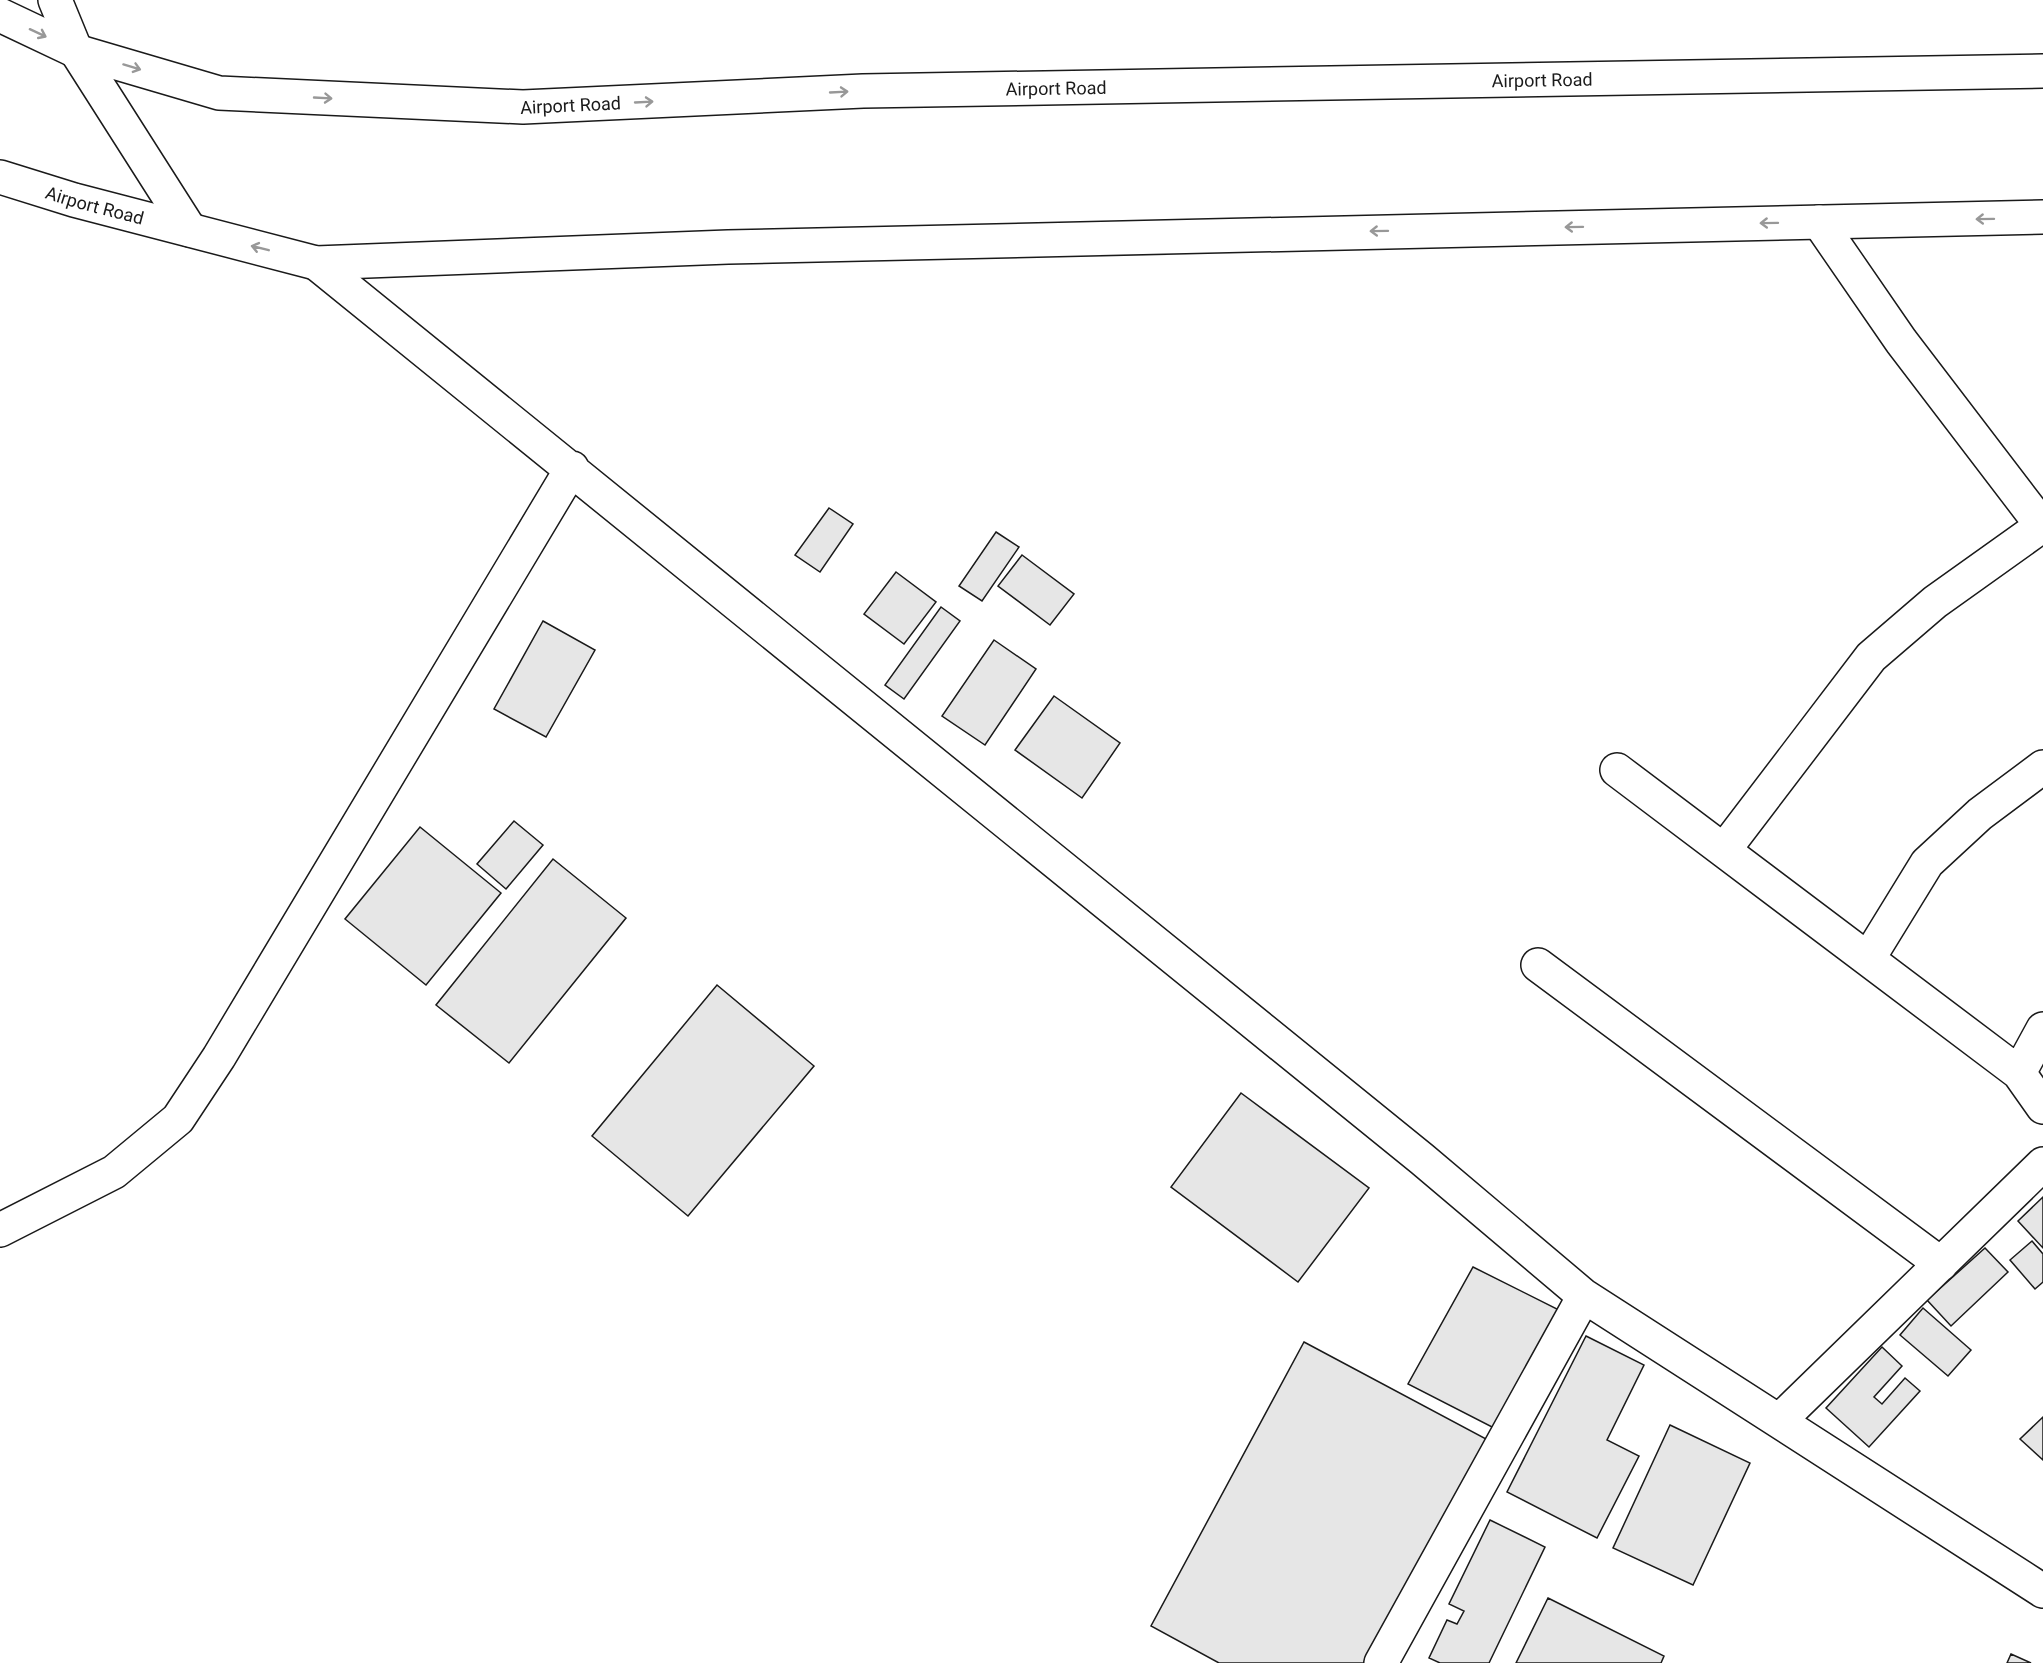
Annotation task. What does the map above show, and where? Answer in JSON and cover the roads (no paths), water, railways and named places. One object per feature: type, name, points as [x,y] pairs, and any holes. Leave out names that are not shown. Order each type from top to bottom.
[{"type":"street","name":"Airport Road","points":[[55,0],[76,51],[190,230]]},
{"type":"street","name":"Airport Road","points":[[0,15],[76,51],[219,93],[523,107],[863,91],[2043,71]]},
{"type":"street","name":"Airport Road","points":[[0,177],[74,200],[316,263],[728,247],[2043,217]]},
{"type":"street","points":[[1724,850],[1871,657],[1935,602],[2043,526],[1900,341],[1819,222]]},
{"type":"street","points":[[316,263],[572,468],[1413,1152],[1584,1296],[2043,1591]]},
{"type":"street","points":[[0,1230],[114,1172],[178,1119],[219,1057],[572,468]]},
{"type":"street","points":[[1868,959],[1927,863],[1980,814],[2043,767]]},
{"type":"street","points":[[1617,770],[2019,1073],[2043,1107]]},
{"type":"street","points":[[1538,964],[1941,1264]]},
{"type":"street","points":[[2019,1073],[2043,1029]]},
{"type":"street","points":[[1779,1421],[2043,1164]]},
{"type":"street","points":[[1381,1663],[1584,1296]]}]
